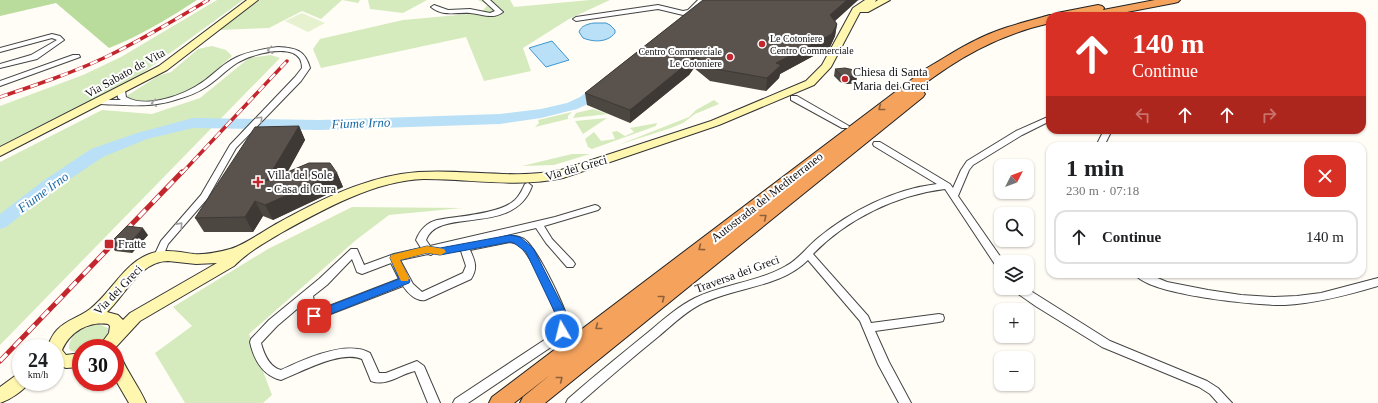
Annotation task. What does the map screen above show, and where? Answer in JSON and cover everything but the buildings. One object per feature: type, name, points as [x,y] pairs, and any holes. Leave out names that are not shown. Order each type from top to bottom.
[{"type":"highway","points":[[1080,12],[1137,0]]},
{"type":"highway","points":[[1109,12],[1174,0]]},
{"type":"highway","name":"Autostrada del Mediterraneo","points":[[499,403],[932,71],[961,52],[992,37],[1046,19]]},
{"type":"highway","name":"Autostrada del Mediterraneo","points":[[530,403],[941,76],[1002,42],[1046,27]]},
{"type":"main road","name":"Via Sabato de Vita","points":[[0,152],[100,102],[169,64],[253,0]]},
{"type":"main road","name":"Via dei Greci","points":[[59,339],[68,330],[97,314],[141,265],[158,256],[198,259],[223,257],[240,251],[324,206],[336,198],[410,176],[423,175],[527,179],[554,176],[589,166],[715,123],[794,91],[810,83],[826,67],[856,10],[871,0]]},
{"type":"main road","name":"Via dei Greci","points":[[324,206],[388,186],[425,182],[528,186],[545,185],[568,179],[693,137],[794,98],[815,88],[825,80],[834,67],[863,13],[870,7],[885,0]]},
{"type":"main road","name":"Via dei Greci","points":[[115,339],[129,322],[229,262],[240,251]]},
{"type":"main road","name":"Via dei Greci","points":[[152,307],[155,302],[202,272],[205,266],[198,259]]},
{"type":"main road","points":[[86,320],[101,317],[113,319],[118,325],[113,339]]},
{"type":"main road","points":[[124,379],[138,403]]},
{"type":"main road","points":[[1,394],[12,387]]},
{"type":"street","points":[[434,7],[447,12],[470,11],[490,15],[500,12],[486,0]]},
{"type":"street","points":[[576,19],[658,7],[683,13],[690,11],[702,0]]},
{"type":"street","points":[[0,50],[52,36],[58,37],[60,40],[34,56],[0,66]]},
{"type":"street","points":[[100,102],[151,103],[188,93],[204,85],[233,62],[258,52],[276,49],[289,50],[300,54],[305,60],[306,68],[298,79],[232,147],[204,197],[160,248],[158,256]]},
{"type":"street","points":[[0,84],[76,57]]},
{"type":"street","points":[[121,91],[122,98],[127,103]]},
{"type":"street","points":[[794,98],[845,126]]},
{"type":"street","points":[[954,196],[964,170],[970,163],[1019,133],[1046,120]]},
{"type":"street","points":[[877,144],[946,186],[994,256]]},
{"type":"street","points":[[459,403],[556,338],[560,335],[564,326],[560,313],[530,250],[517,239],[440,252],[427,249],[422,240],[423,233],[429,227],[437,223],[501,212],[509,209],[521,200],[526,193],[528,186]]},
{"type":"street","name":"Traversa dei Greci","points":[[572,403],[631,351],[684,309],[704,298],[780,274],[798,264],[822,241],[843,225],[881,204],[932,186],[946,186]]},
{"type":"street","points":[[434,403],[420,369],[417,366],[411,366],[385,378],[374,378],[366,356],[355,353],[326,357],[281,375],[276,375],[268,370],[256,347],[256,339],[273,323],[308,296],[354,251],[360,269],[362,270],[394,258],[427,249],[571,216],[595,208]]},
{"type":"street","points":[[538,224],[549,241],[570,264]]},
{"type":"street","points":[[394,258],[405,281],[415,293],[421,297],[468,276],[472,270],[472,267],[464,247]]},
{"type":"street","points":[[808,254],[864,319],[884,364],[905,403]]},
{"type":"street","points":[[1146,278],[1166,286],[1233,298],[1268,301],[1286,301],[1325,296],[1378,282]]},
{"type":"street","points":[[308,296],[311,314],[314,316],[405,281]]},
{"type":"street","points":[[1028,295],[1106,344],[1203,384],[1214,391],[1226,403]]},
{"type":"street","points":[[868,328],[939,318]]},
{"type":"green space","points":[[0,0],[197,0],[143,32],[109,48],[56,3],[0,16]]},
{"type":"green space","points":[[217,0],[243,0],[140,75],[0,146],[0,106],[83,75],[121,57]]},
{"type":"green space","points":[[260,0],[342,0],[321,19],[302,11],[269,28],[218,30]]},
{"type":"green space","points":[[342,0],[360,0],[358,3]]},
{"type":"green space","points":[[368,0],[427,0],[403,13],[370,9]]},
{"type":"green space","points":[[478,0],[510,0],[514,7],[590,0],[610,0],[569,19],[523,48],[531,71],[484,81],[466,37],[321,68],[313,49],[320,39],[403,20],[480,13],[488,5]]},
{"type":"green space","points":[[302,13],[325,23],[308,32],[285,21]]},
{"type":"green space","points":[[212,46],[226,50],[232,56],[208,78],[194,88],[160,99],[141,101],[132,100],[125,97],[158,76],[171,72],[198,49]]},
{"type":"green space","points":[[271,55],[280,58],[0,345],[0,162],[102,110],[152,114],[200,98],[249,58]]},
{"type":"green space","points":[[714,100],[719,104],[695,114],[683,123],[618,145],[689,117],[696,110]]},
{"type":"green space","points":[[593,109],[608,114],[573,118],[576,113]]},
{"type":"green space","points":[[572,112],[568,116],[568,119],[535,127],[539,123],[538,120]]},
{"type":"green space","points":[[607,118],[583,134],[575,121]]},
{"type":"green space","points":[[657,123],[656,126],[592,149],[588,147],[585,139],[594,132],[601,141],[615,139],[612,132],[617,131],[625,136],[634,132],[630,128]]},
{"type":"green space","points":[[572,154],[590,154],[554,165],[522,166]]},
{"type":"green space","points":[[352,207],[462,208],[389,215],[356,240],[249,334],[272,395],[263,403],[185,403],[155,353],[192,326],[173,307],[268,249]]},
{"type":"green space","points":[[101,325],[108,328],[107,337],[105,339],[72,339],[71,351],[69,348],[71,339],[78,332],[86,328]]},
{"type":"water","points":[[594,23],[606,23],[615,30],[615,33],[608,39],[600,41],[583,38],[579,32],[581,28]]},
{"type":"water","points":[[552,41],[569,60],[546,67],[529,48]]},
{"type":"waterway","name":"Fiume Irno","points":[[0,223],[49,185],[97,153],[142,136],[193,123],[320,125],[500,119],[541,114],[572,106],[582,102],[604,86]]},
{"type":"railway","points":[[0,97],[67,74],[106,57],[158,30],[208,0]]},
{"type":"railway","points":[[182,173],[287,61]]},
{"type":"railway","points":[[0,361],[182,172]]},
{"type":"slow traffic","points":[[404,278],[394,258],[427,249],[435,252],[441,252]]},
{"type":"place","name":"Le Cotoniere Centro Commerciale","points":[[762,44]]},
{"type":"place","name":"Centro Commerciale Le Cotoniere","points":[[730,57]]},
{"type":"place","name":"Chiesa di Santa Maria dei Greci","points":[[845,79]]},
{"type":"place","name":"Villa del Sole - Casa di Cura","points":[[258,182]]},
{"type":"place","name":"Fratte","points":[[109,244]]},
{"type":"route","points":[[314,316],[405,281],[394,258],[427,249],[440,252],[517,239],[530,250],[560,313],[564,326],[562,331]]}]
